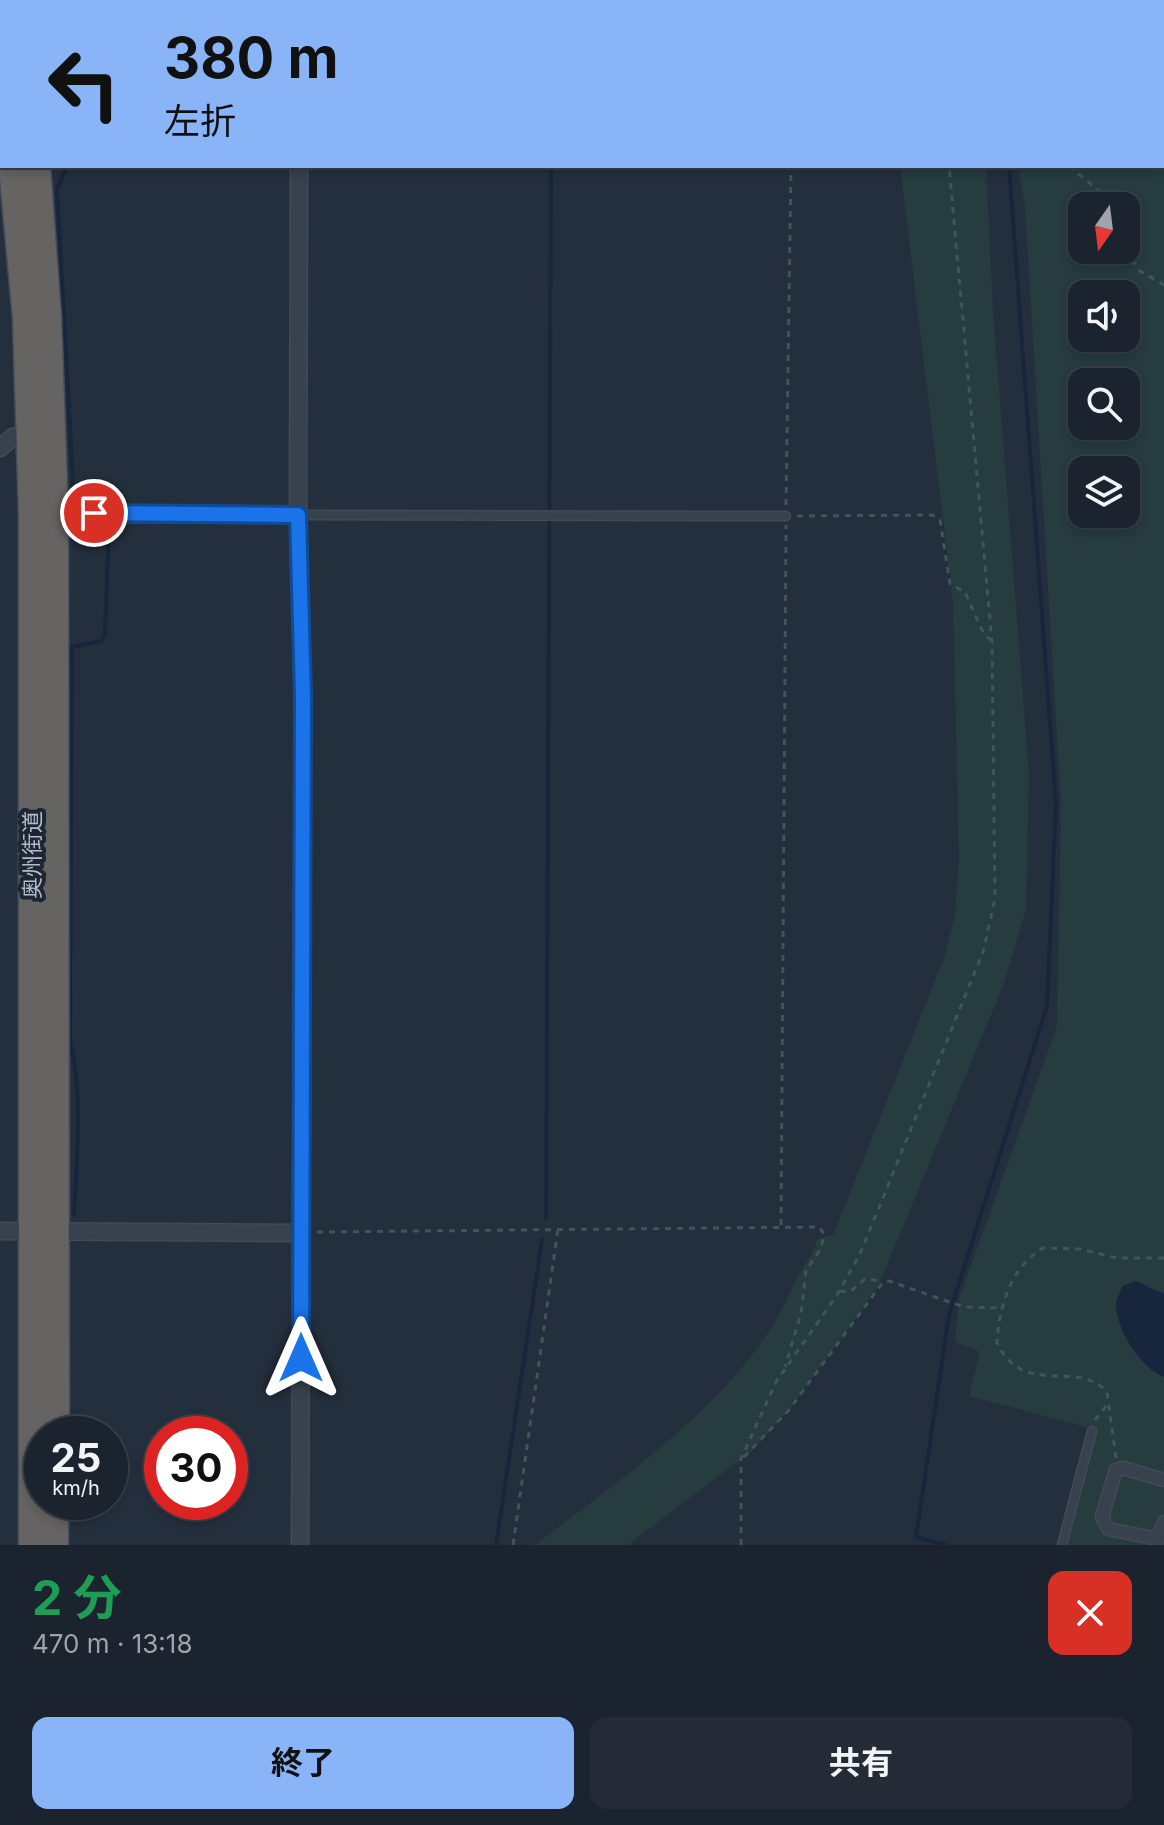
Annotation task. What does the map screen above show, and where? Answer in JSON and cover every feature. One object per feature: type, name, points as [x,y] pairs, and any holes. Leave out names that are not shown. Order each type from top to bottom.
[{"type":"highway","name":"奥州街道","points":[[12,168],[26,318],[30,433],[44,1231],[55,1416]]},
{"type":"highway","name":"奥州街道","points":[[32,1545],[44,1231],[55,514],[48,317],[37,168]]},
{"type":"highway","points":[[55,1520],[55,1545]]},
{"type":"street","points":[[299,168],[298,515],[303,696],[300,1545]]},
{"type":"street","points":[[0,448],[13,437],[30,433]]},
{"type":"street","points":[[55,514],[298,515]]},
{"type":"street","points":[[0,1231],[301,1233]]},
{"type":"street","points":[[1164,1480],[1123,1468],[1116,1470],[1102,1517],[1108,1529],[1127,1540],[1158,1539],[1164,1522]]},
{"type":"lane","points":[[298,515],[786,516]]},
{"type":"lane","points":[[1062,1545],[1092,1431]]},
{"type":"path","points":[[781,1225],[791,168]]},
{"type":"path","points":[[785,1367],[840,1291],[867,1239],[993,920],[992,642],[949,168]]},
{"type":"path","points":[[1071,168],[1100,192]]},
{"type":"path","points":[[1135,264],[1140,271],[1164,285]]},
{"type":"path","points":[[786,516],[932,515],[940,520],[950,584],[965,592],[982,630],[992,642]]},
{"type":"path","points":[[301,1233],[781,1225],[819,1227],[824,1234],[821,1248],[806,1271],[801,1313],[785,1367],[741,1459],[741,1545]]},
{"type":"path","points":[[513,1545],[558,1229]]},
{"type":"path","points":[[1116,1470],[1110,1401],[1102,1386],[1093,1382],[1041,1377],[1014,1367],[997,1343],[1002,1308],[1018,1272],[1043,1248],[1070,1248],[1117,1258],[1164,1258]]},
{"type":"path","points":[[840,1291],[850,1292],[865,1279],[887,1281],[964,1307],[1002,1308]]},
{"type":"path","points":[[741,1459],[789,1410],[877,1289],[887,1281]]},
{"type":"path","points":[[1092,1431],[1098,1414],[1110,1401]]},
{"type":"green space","points":[[900,168],[986,168],[993,311],[1029,775],[1026,909],[1003,986],[877,1289],[789,1410],[754,1449],[628,1545],[535,1545],[646,1460],[717,1395],[748,1360],[775,1322],[817,1239],[833,1235],[945,955],[955,914],[959,860],[953,601]]},
{"type":"green space","points":[[1018,168],[1164,168],[1164,1545],[1068,1545],[1097,1430],[969,1396],[980,1352],[955,1342],[959,1299],[1057,1026],[1061,802],[1025,207]]},
{"type":"water","points":[[1136,1281],[1164,1294],[1164,1377],[1139,1357],[1120,1325],[1116,1304],[1122,1286]]},
{"type":"waterway","points":[[66,168],[57,189],[74,502]]},
{"type":"waterway","points":[[546,1218],[551,168]]},
{"type":"waterway","points":[[946,1545],[916,1537],[949,1315],[1047,1006],[1056,804],[1009,168]]},
{"type":"waterway","points":[[74,1214],[78,1126],[77,1082],[70,1039],[72,647],[101,641],[105,635],[109,522]]},
{"type":"waterway","points":[[496,1545],[542,1240]]},
{"type":"route","points":[[94,513],[298,515],[303,696],[301,1358]]}]
